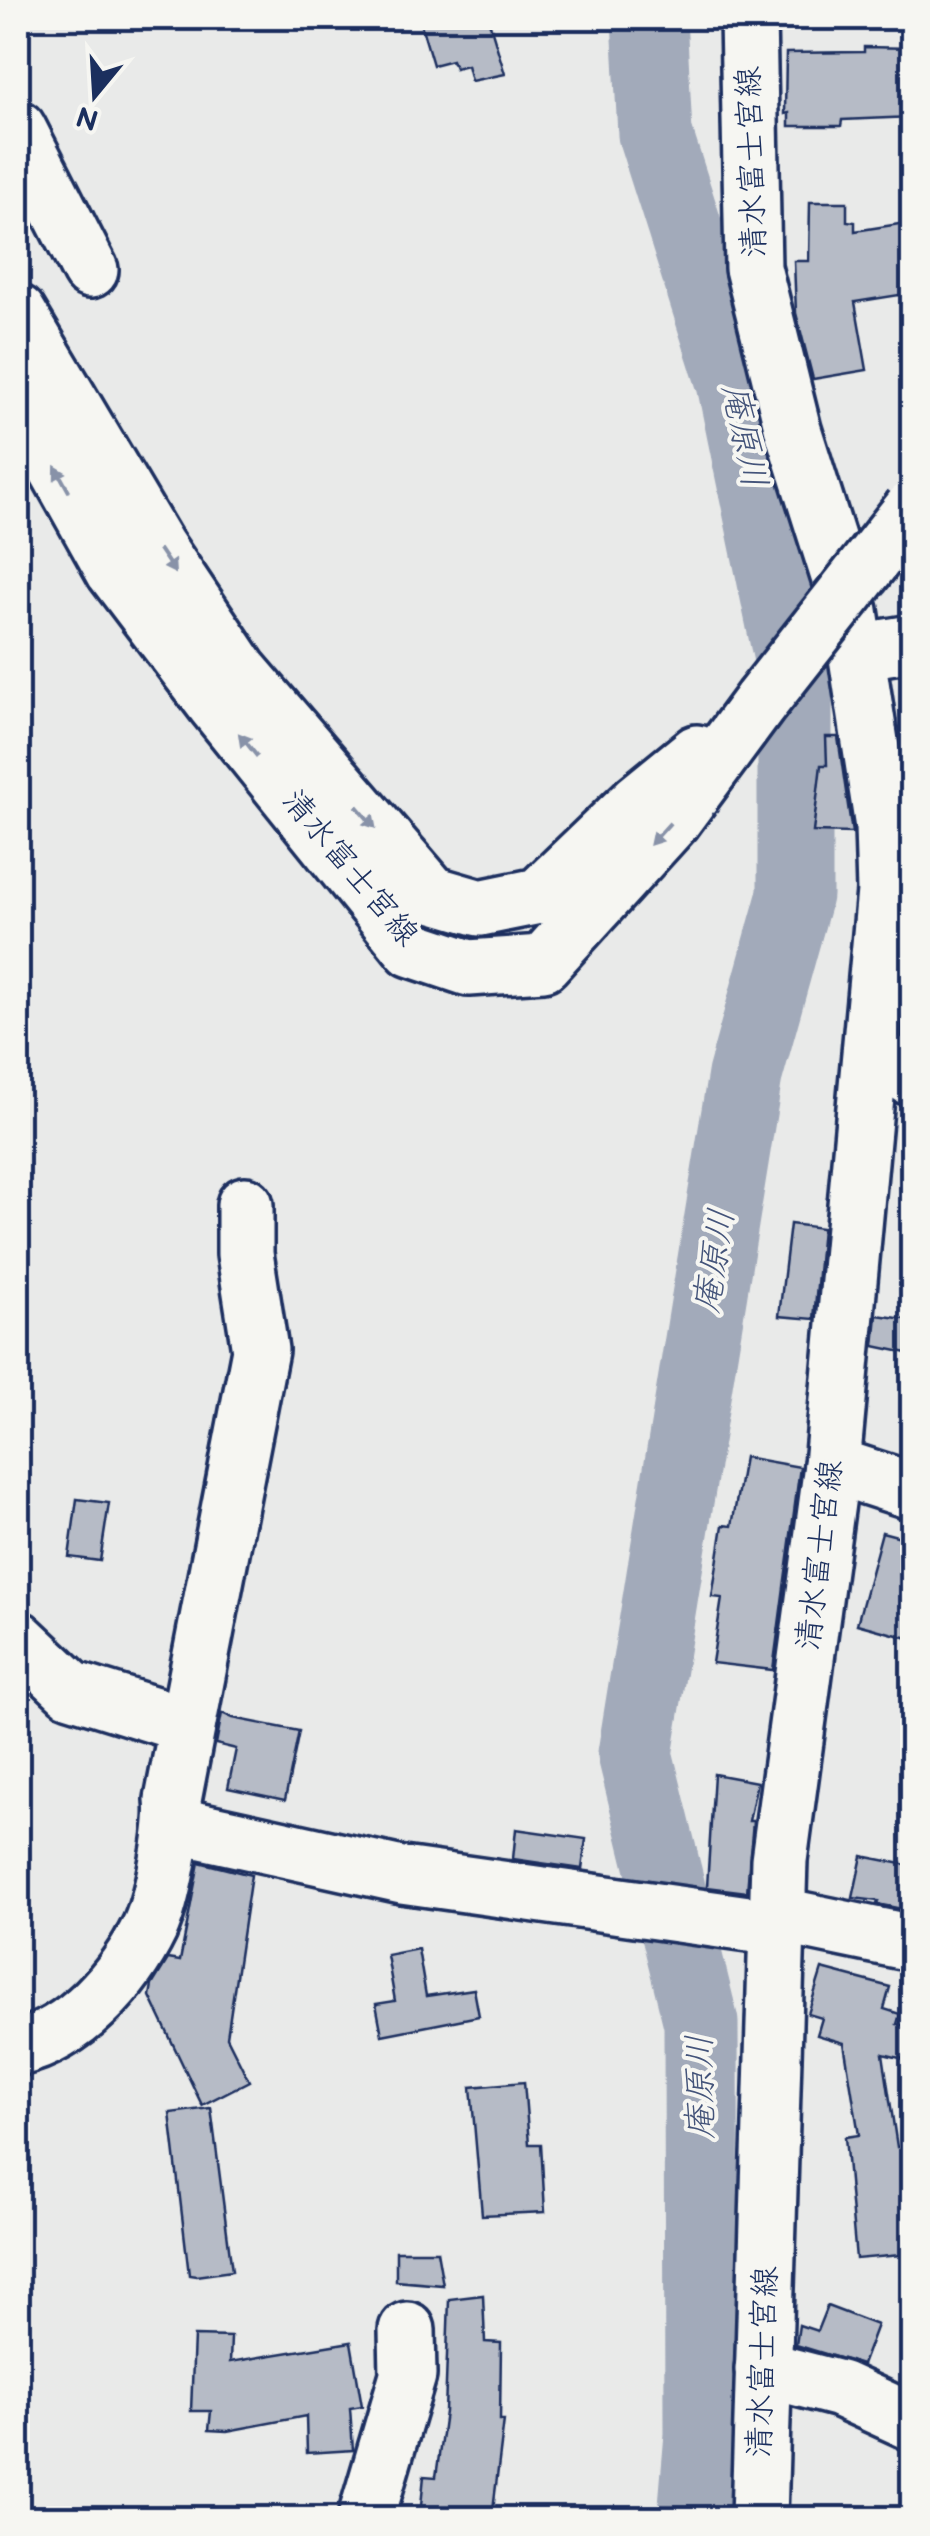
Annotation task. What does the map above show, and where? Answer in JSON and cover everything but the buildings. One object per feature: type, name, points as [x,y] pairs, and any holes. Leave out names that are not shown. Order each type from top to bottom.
[{"type":"main road","name":"清水富士宮線","points":[[748,18],[753,268],[794,430],[850,612],[857,652],[883,827],[892,1065],[832,1465],[779,1860],[759,2518]]},
{"type":"main road","points":[[18,129],[90,270]]},
{"type":"main road","name":"清水富士宮線","points":[[21,321],[157,547],[240,671],[432,894],[480,908],[539,896],[638,801],[761,701]]},
{"type":"main road","name":"清水富士宮線","points":[[18,400],[114,571],[214,703],[412,949],[469,968],[543,963],[674,820],[761,701],[912,509]]},
{"type":"main road","points":[[857,652],[912,644]]},
{"type":"main road","points":[[18,2048],[78,2020],[119,1977],[151,1926],[175,1825],[173,1800],[260,1350],[244,1254],[245,1205]]},
{"type":"main road","points":[[832,1465],[912,1491]]},
{"type":"main road","points":[[18,1639],[71,1689],[187,1725]]},
{"type":"main road","points":[[175,1825],[402,1875],[599,1905],[777,1922],[912,1943]]},
{"type":"main road","points":[[366,2518],[408,2375],[407,2330]]},
{"type":"main road","points":[[763,2369],[840,2389],[912,2422]]},
{"type":"waterway","name":"庵原川","points":[[649,18],[655,134],[734,383],[795,678],[795,895],[745,1075],[635,1754],[701,2023],[702,2435],[695,2518]]}]
